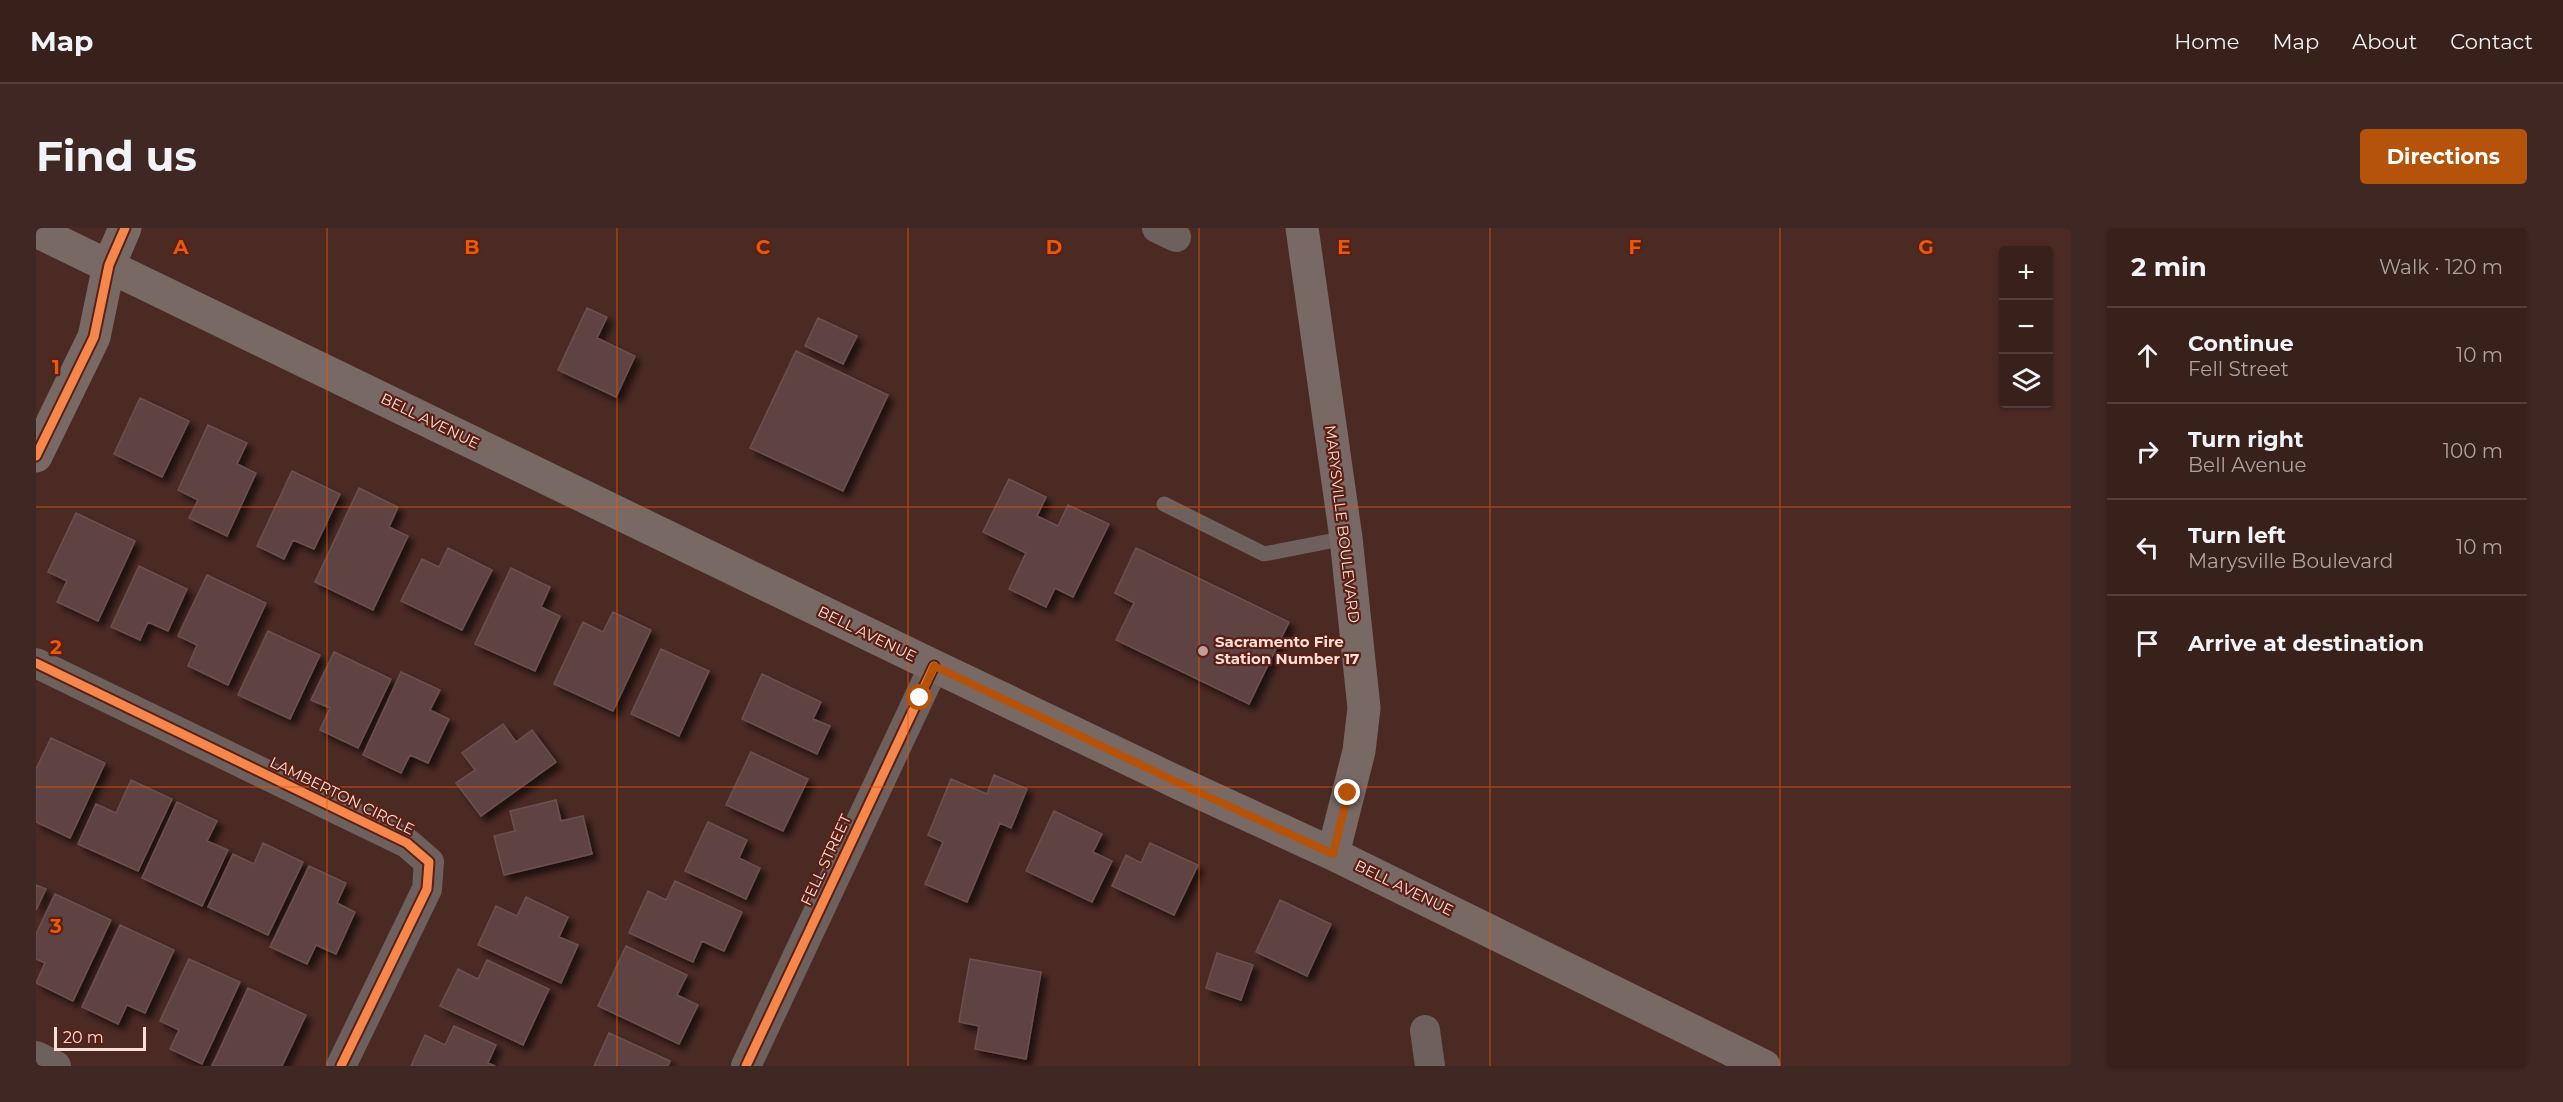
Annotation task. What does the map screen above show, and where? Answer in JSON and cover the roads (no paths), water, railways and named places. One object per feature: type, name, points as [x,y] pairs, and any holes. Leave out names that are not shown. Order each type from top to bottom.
[{"type":"main road","points":[[36,456],[94,337],[109,265],[125,228]]},
{"type":"main road","name":"MARYSVILLE BOULEVARD","points":[[1302,228],[1346,538],[1364,708],[1359,751],[1333,854]]},
{"type":"main road","name":"BELL AVENUE","points":[[36,231],[934,666],[1333,854],[1764,1066]]},
{"type":"street","name":"LAMBERTON CIRCLE","points":[[36,663],[407,843],[429,862],[427,889],[341,1066]]},
{"type":"street","name":"FELL STREET","points":[[746,1066],[934,666]]},
{"type":"street","points":[[1425,1030],[1430,1066]]},
{"type":"street","points":[[36,1056],[56,1066]]},
{"type":"lane","points":[[1164,504],[1264,554],[1346,538]]},
{"type":"place","name":"Sacramento Fire Station Number 17","points":[[1203,651]]}]
